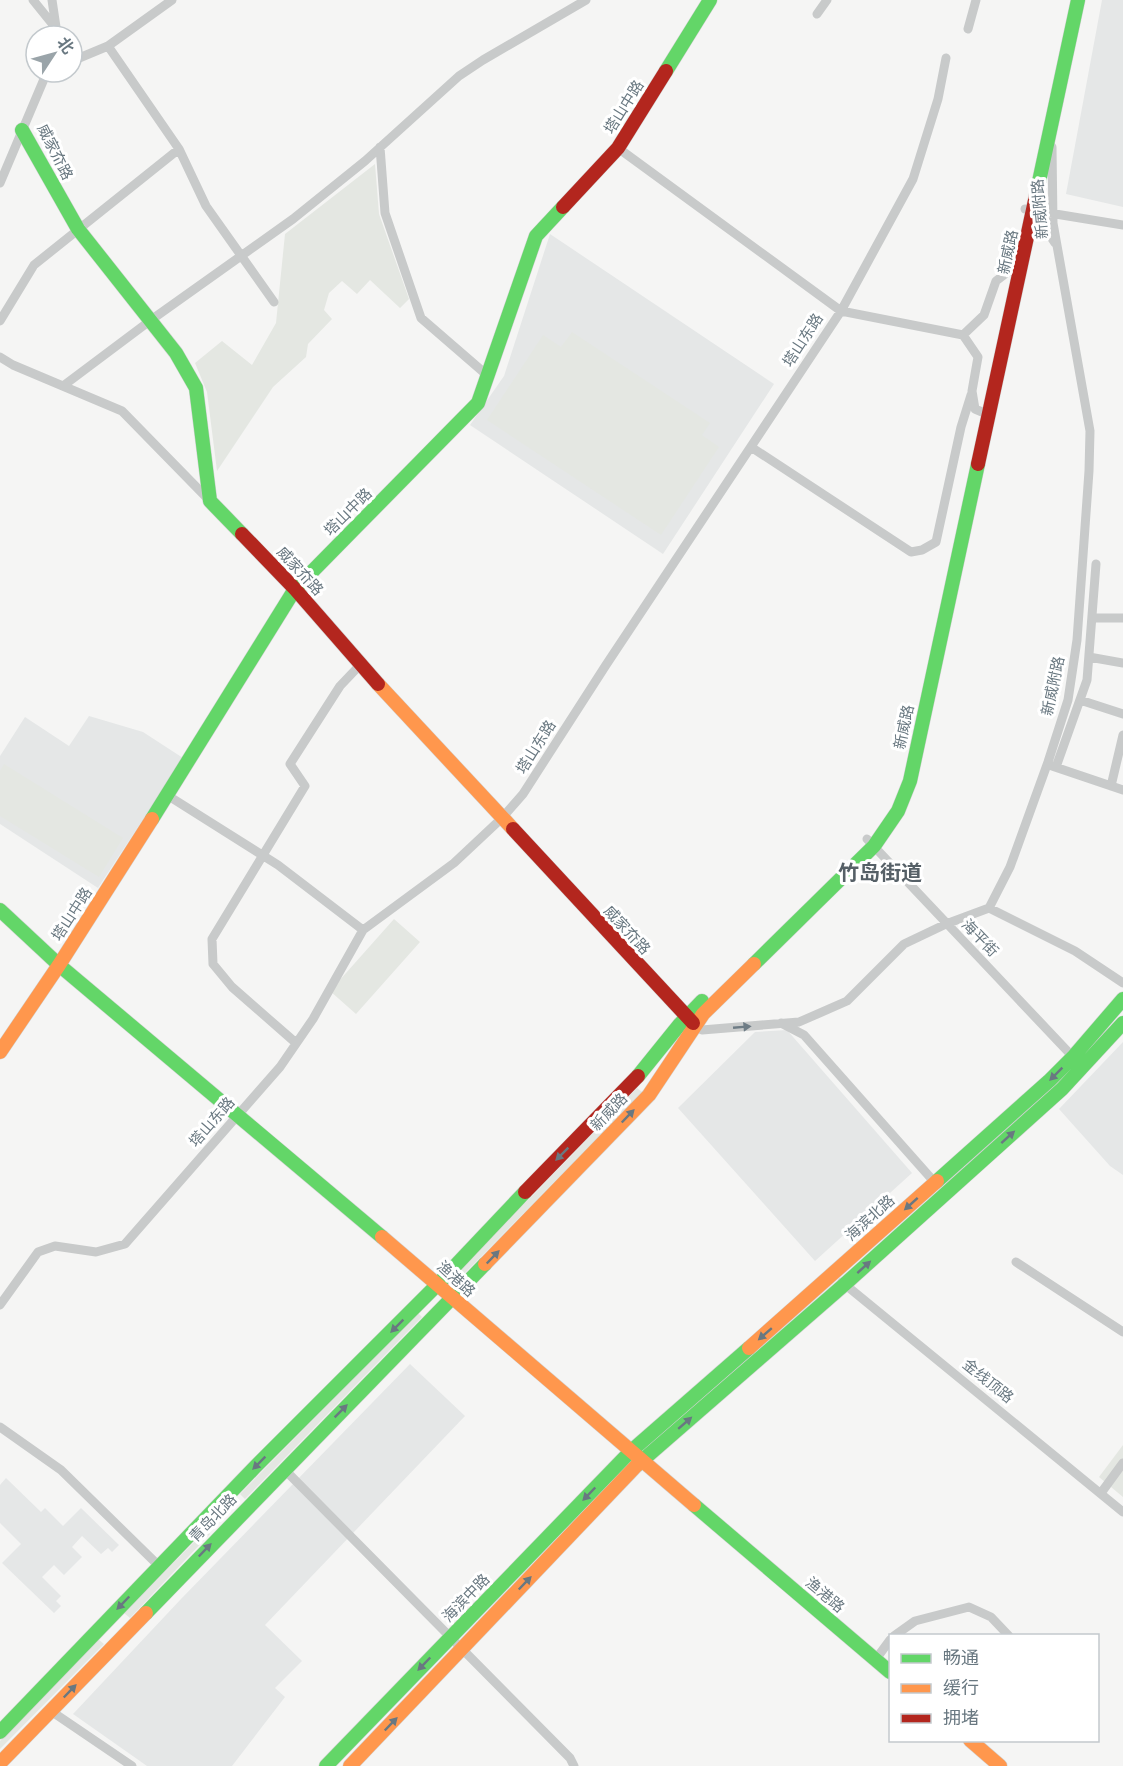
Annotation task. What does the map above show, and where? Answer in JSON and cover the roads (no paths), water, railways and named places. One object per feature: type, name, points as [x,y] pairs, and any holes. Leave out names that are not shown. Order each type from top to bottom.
[{"type":"main road","name":"塔山中路","points":[[0,1052],[59,965],[295,589],[478,403],[536,236],[618,148],[710,0]]},
{"type":"main road","name":"新威路","points":[[438,1284],[539,1177],[694,1024],[870,843],[898,811],[910,781],[1029,210],[1069,0]]},
{"type":"main road","name":"新威路","points":[[870,843],[891,804],[901,778],[1013,268],[1052,130],[1078,0]]},
{"type":"main road","name":"威家夼路","points":[[22,130],[78,229],[176,353],[196,388],[210,501],[295,589],[360,665],[694,1024]]},
{"type":"main road","name":"渔港路","points":[[0,910],[59,965],[438,1284],[452,1299],[630,1452],[889,1670]]},
{"type":"main road","name":"海滨北路","points":[[630,1452],[1050,1080],[1123,999]]},
{"type":"main road","points":[[350,1766],[641,1461],[845,1284],[1062,1089],[1123,1023]]},
{"type":"main road","name":"新威路","points":[[452,1299],[649,1095],[694,1024]]},
{"type":"main road","name":"青岛北路","points":[[0,1732],[159,1566],[438,1284]]},
{"type":"main road","name":"青岛北路","points":[[0,1763],[452,1299]]},
{"type":"main road","name":"海滨中路","points":[[326,1766],[630,1452]]},
{"type":"main road","points":[[972,1742],[1000,1766]]},
{"type":"street","points":[[33,0],[50,24]]},
{"type":"street","points":[[52,0],[54,24]]},
{"type":"street","points":[[84,56],[108,46],[172,0]]},
{"type":"street","points":[[63,386],[293,219],[380,147],[459,76],[586,0]]},
{"type":"street","points":[[817,14],[826,0]]},
{"type":"street","points":[[968,29],[976,0]]},
{"type":"street","points":[[108,46],[179,150],[206,206],[274,302]]},
{"type":"street","name":"塔山东路","points":[[0,1305],[38,1252],[55,1246],[96,1252],[125,1244],[280,1067],[313,1019],[363,930],[454,863],[502,818],[523,794],[606,664],[841,311],[913,178],[938,99],[946,58]]},
{"type":"street","name":"威家夼路","points":[[22,130],[42,84]]},
{"type":"street","points":[[0,183],[22,130]]},
{"type":"street","name":"新威附路","points":[[989,908],[1010,867],[1052,766],[1068,700],[1077,640],[1090,431],[1052,212],[1052,130]]},
{"type":"street","points":[[380,147],[385,213],[421,318],[488,376]]},
{"type":"street","points":[[618,148],[841,311],[963,335],[978,357],[936,542],[922,550],[911,552],[751,447]]},
{"type":"street","points":[[0,321],[34,266],[179,150]]},
{"type":"street","points":[[1029,210],[1123,225]]},
{"type":"street","points":[[1029,210],[1058,247]]},
{"type":"street","points":[[963,335],[984,315],[996,281],[1013,268]]},
{"type":"street","points":[[0,357],[13,365],[122,411],[210,501]]},
{"type":"street","points":[[972,391],[975,409],[982,412]]},
{"type":"street","points":[[1096,564],[1087,680],[1052,766],[1123,790]]},
{"type":"street","points":[[1092,618],[1123,618]]},
{"type":"street","points":[[1089,657],[1123,663]]},
{"type":"street","points":[[296,1043],[232,987],[213,964],[212,939],[304,786],[290,764],[340,686],[360,665]]},
{"type":"street","points":[[1080,700],[1123,714]]},
{"type":"street","points":[[1111,786],[1123,735]]},
{"type":"street","points":[[167,795],[262,855],[363,930]]},
{"type":"street","name":"海平街","points":[[870,843],[1073,1057]]},
{"type":"street","points":[[694,1024],[799,1022],[847,1001],[904,944],[946,924],[989,908],[1075,951],[1123,983]]},
{"type":"street","points":[[781,1023],[804,1035],[945,1193]]},
{"type":"street","points":[[1016,1262],[1123,1332]]},
{"type":"street","name":"金线顶路","points":[[833,1274],[1123,1512]]},
{"type":"street","points":[[0,1427],[61,1470],[159,1566]]},
{"type":"street","points":[[1101,1493],[1123,1463]]},
{"type":"street","points":[[284,1469],[464,1648],[572,1762],[563,1766]]},
{"type":"street","points":[[896,1634],[915,1621],[969,1608],[991,1617],[1008,1634]]},
{"type":"street","points":[[876,1659],[889,1643]]},
{"type":"street","points":[[51,1711],[132,1766]]},
{"type":"district","name":"竹岛街道","points":[[880,873]]}]
